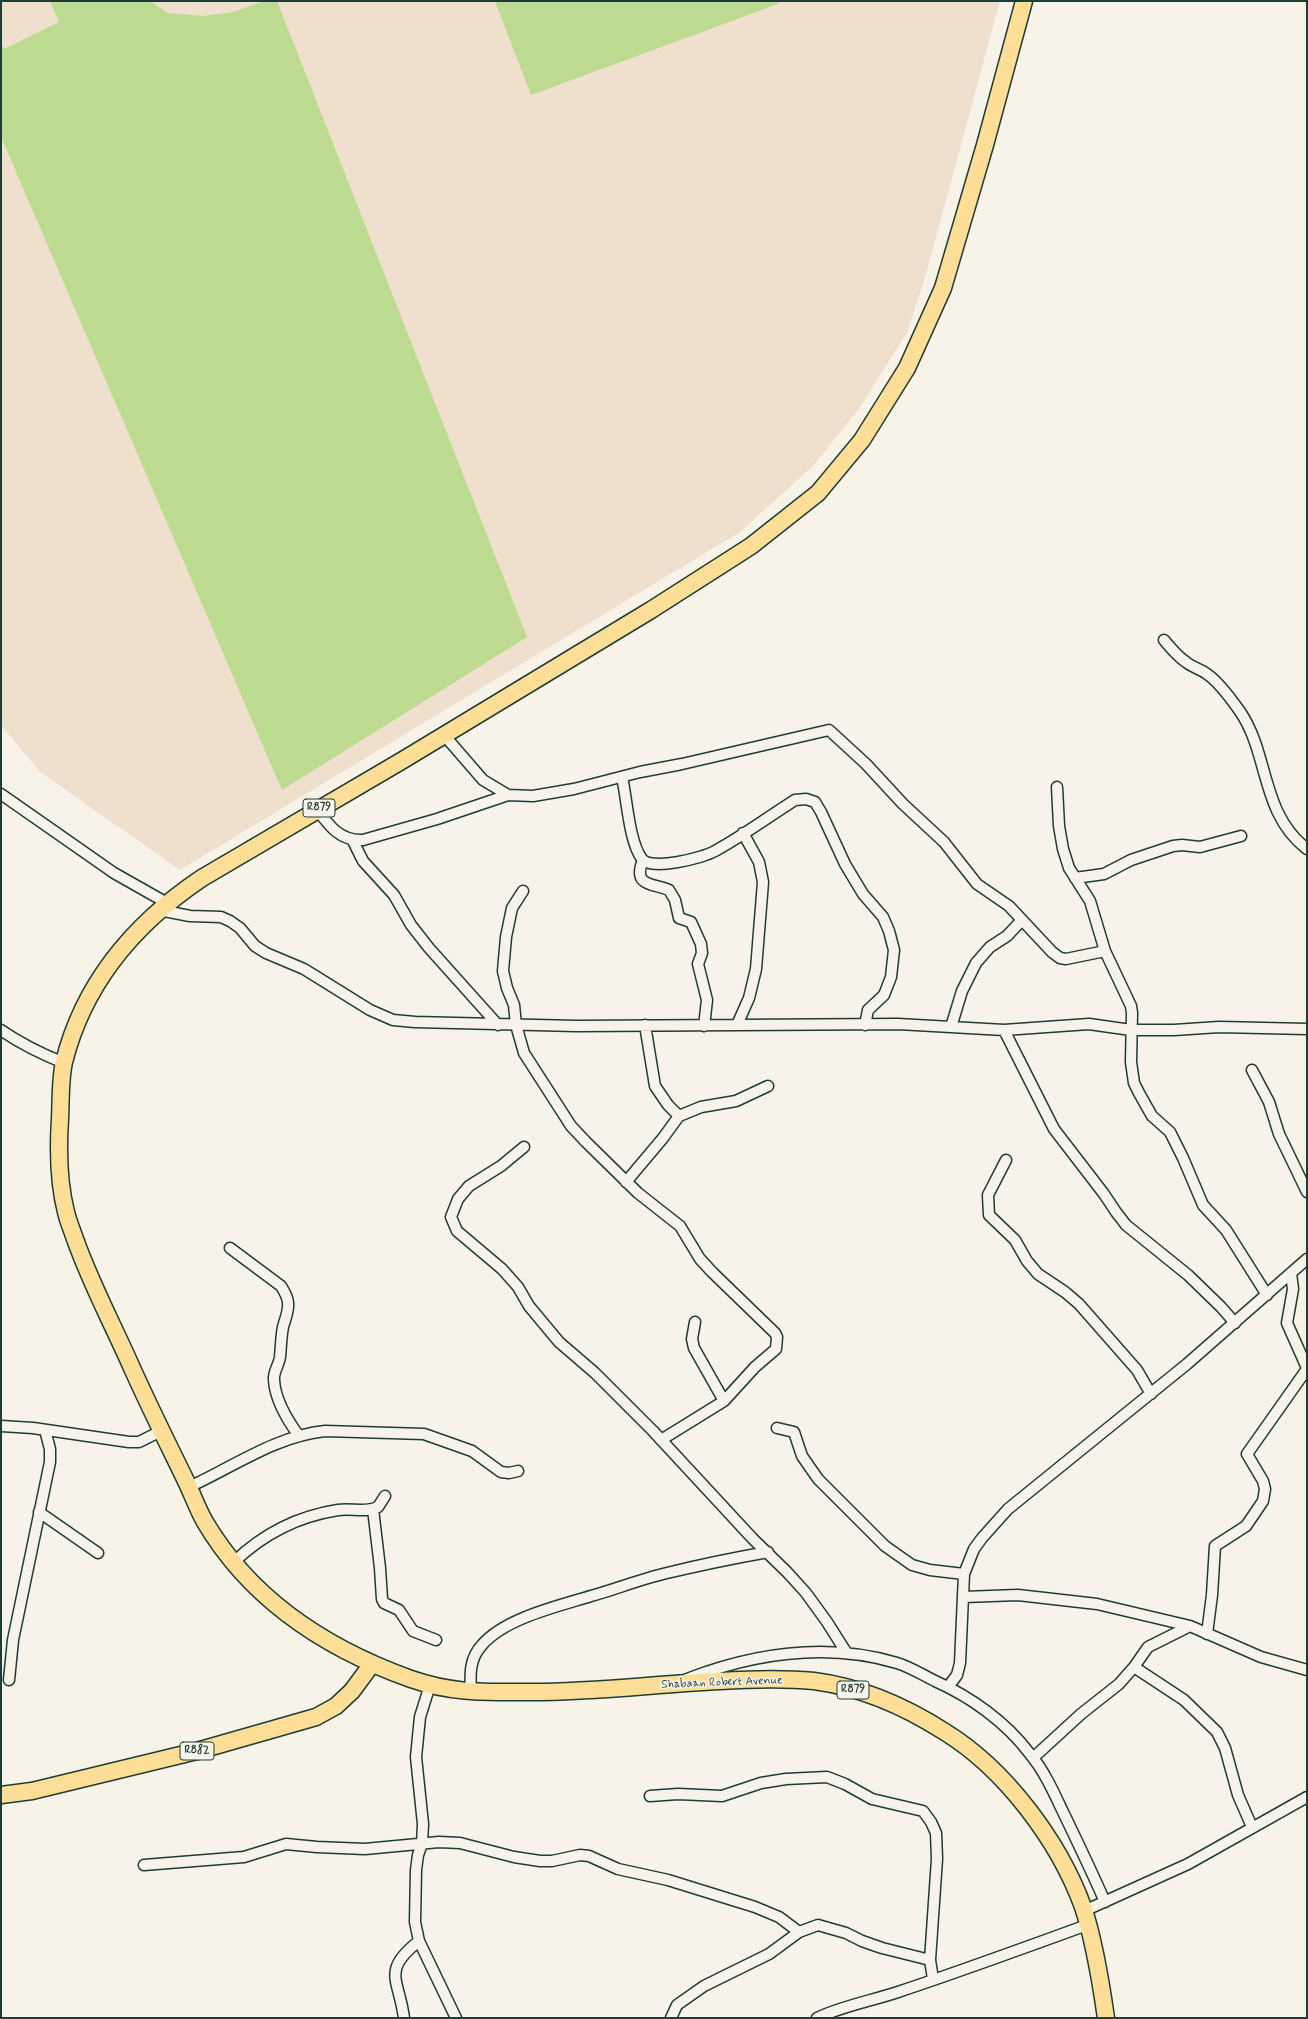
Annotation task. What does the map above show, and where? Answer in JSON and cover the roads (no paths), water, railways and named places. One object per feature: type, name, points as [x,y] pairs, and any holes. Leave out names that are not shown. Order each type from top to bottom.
[{"type":"main road","name":"R879","points":[[422,1683],[372,1664],[301,1625],[284,1612],[250,1580],[234,1562],[206,1523],[160,1431],[88,1275],[66,1213],[57,1157],[64,1063],[77,1025],[95,985],[122,946],[163,907],[202,878],[652,610],[751,546],[818,492],[862,440],[908,368],[943,288],[983,152],[1024,1]]},
{"type":"main road","name":"R882","points":[[1,1795],[32,1791],[197,1751],[316,1717],[336,1706],[352,1692],[372,1664]]},
{"type":"main road","name":"Shabaan Robert Avenue","points":[[422,1683],[471,1693],[566,1692],[676,1683],[755,1679],[814,1681],[875,1696],[945,1731],[970,1749],[1009,1785],[1043,1831],[1072,1882],[1086,1918],[1106,2018]]},
{"type":"street","points":[[1164,640],[1180,657],[1208,674],[1242,714],[1253,738],[1267,788],[1274,803],[1294,837],[1307,849]]},
{"type":"street","points":[[317,810],[336,833],[353,840],[362,840],[437,819],[508,795],[533,796],[560,792],[829,730],[860,758],[902,804],[944,842],[977,884],[1009,906],[1021,921],[1060,958],[1066,959],[1105,951]]},
{"type":"street","points":[[444,735],[483,780],[508,795]]},
{"type":"street","points":[[622,777],[635,840],[643,860],[640,872],[641,878],[651,886],[665,888],[672,894],[679,918],[691,922],[701,944],[702,953],[698,964],[707,1000],[704,1026]]},
{"type":"street","points":[[1057,787],[1058,826],[1069,868],[1090,900],[1105,951],[1131,1006],[1131,1062],[1134,1083],[1138,1093],[1152,1116],[1170,1132],[1183,1158],[1202,1205],[1226,1230],[1267,1295]]},
{"type":"street","points":[[1,794],[163,907],[190,916],[221,917],[230,921],[240,928],[255,946],[266,953],[292,963],[370,1010],[393,1020],[498,1025],[865,1025],[1004,1030],[1089,1024],[1131,1030],[1174,1030],[1219,1027],[1307,1029]]},
{"type":"street","points":[[643,860],[650,864],[660,864],[700,857],[716,851],[795,800],[806,799],[814,802],[821,812],[845,864],[863,894],[883,917],[890,931],[894,950],[890,977],[884,995],[868,1010],[865,1025]]},
{"type":"street","points":[[737,1025],[749,998],[756,969],[763,882],[759,862],[743,833]]},
{"type":"street","points":[[1075,878],[1104,874],[1131,860],[1173,846],[1182,845],[1200,847],[1241,836]]},
{"type":"street","points":[[353,840],[363,861],[394,895],[411,925],[429,948],[498,1025]]},
{"type":"street","points":[[523,891],[512,908],[503,958],[504,978],[514,1005],[516,1025],[524,1053],[571,1126],[626,1182],[680,1226],[700,1259],[775,1333],[777,1337],[776,1349],[755,1367],[724,1401],[661,1440]]},
{"type":"street","points":[[951,1027],[962,991],[976,963],[990,947],[1007,936],[1021,921]]},
{"type":"street","points":[[645,1025],[656,1086],[660,1095],[679,1116]]},
{"type":"street","points":[[1,1030],[40,1053],[64,1063]]},
{"type":"street","points":[[1004,1030],[1054,1129],[1126,1225],[1188,1275],[1222,1306],[1235,1323]]},
{"type":"street","points":[[1252,1070],[1269,1102],[1279,1134],[1307,1192]]},
{"type":"street","points":[[626,1182],[663,1138],[679,1116],[701,1107],[736,1101],[768,1086]]},
{"type":"street","points":[[524,1148],[501,1166],[469,1186],[458,1199],[451,1217],[457,1231],[477,1246],[507,1275],[518,1287],[528,1306],[559,1342],[595,1373],[661,1440],[806,1593],[837,1636],[846,1652]]},
{"type":"street","points":[[1006,1160],[988,1195],[989,1215],[1015,1240],[1027,1261],[1038,1274],[1065,1292],[1079,1304],[1137,1370],[1151,1394]]},
{"type":"street","points":[[230,1248],[281,1286],[285,1294],[288,1303],[280,1343],[280,1358],[275,1369],[274,1380],[280,1402],[292,1426],[299,1436]]},
{"type":"street","points":[[948,1686],[957,1675],[960,1663],[964,1574],[974,1549],[1008,1509],[1151,1394],[1235,1323],[1307,1259]]},
{"type":"street","points":[[1206,1634],[1211,1607],[1215,1546],[1246,1526],[1257,1511],[1264,1496],[1263,1481],[1247,1454],[1307,1369],[1287,1323],[1293,1289],[1291,1273]]},
{"type":"street","points":[[695,1322],[692,1339],[694,1348],[724,1401]]},
{"type":"street","points":[[1,1426],[45,1430],[129,1442],[139,1442],[160,1431]]},
{"type":"street","points":[[777,1428],[794,1432],[802,1456],[818,1479],[885,1546],[900,1558],[912,1565],[930,1570],[964,1574]]},
{"type":"street","points":[[9,1680],[13,1640],[50,1462],[50,1449],[45,1430]]},
{"type":"street","points":[[189,1487],[281,1442],[299,1436],[325,1431],[424,1434],[472,1450],[501,1472],[509,1473],[518,1471]]},
{"type":"street","points":[[234,1562],[246,1550],[273,1532],[300,1520],[340,1510],[373,1509],[380,1505],[385,1496]]},
{"type":"street","points":[[373,1509],[382,1599],[384,1604],[399,1610],[413,1630],[436,1640]]},
{"type":"street","points":[[39,1512],[98,1553]]},
{"type":"street","points":[[471,1693],[470,1673],[474,1657],[482,1644],[501,1630],[532,1614],[665,1573],[720,1560],[768,1552]]},
{"type":"street","points":[[964,1597],[1001,1595],[1079,1601],[1190,1626],[1206,1634],[1224,1640],[1261,1658],[1307,1670]]},
{"type":"street","points":[[1033,1758],[1080,1714],[1119,1684],[1134,1667],[1148,1647],[1190,1626]]},
{"type":"street","points":[[676,1683],[713,1669],[782,1653],[846,1652],[898,1663],[948,1686],[968,1698],[988,1713],[1010,1732],[1033,1758],[1053,1790],[1105,1902]]},
{"type":"street","points":[[1134,1667],[1184,1700],[1217,1732],[1225,1748],[1238,1795],[1252,1827]]},
{"type":"street","points":[[422,1683],[416,1757],[423,1824],[422,1844],[418,1855],[416,1870],[415,1922],[419,1941],[456,2018]]},
{"type":"street","points":[[650,1796],[678,1794],[722,1796],[761,1783],[786,1779],[827,1777],[845,1784],[872,1799],[923,1811],[931,1822],[936,1833],[937,1859],[930,1960],[933,1979]]},
{"type":"street","points":[[817,2018],[826,2013],[878,1999],[933,1979],[1086,1918],[1105,1902],[1188,1864],[1307,1797]]},
{"type":"street","points":[[144,1864],[244,1857],[286,1844],[365,1849],[439,1842],[460,1843],[514,1857],[540,1861],[552,1861],[580,1855],[589,1856],[618,1869],[668,1880],[755,1907],[779,1917],[799,1932]]},
{"type":"street","points":[[671,2018],[678,2005],[704,1986],[769,1954],[799,1932],[818,1925],[846,1933],[882,1948],[930,1960]]},
{"type":"street","points":[[404,2018],[395,1980],[395,1970],[397,1964],[406,1951],[419,1941]]}]
